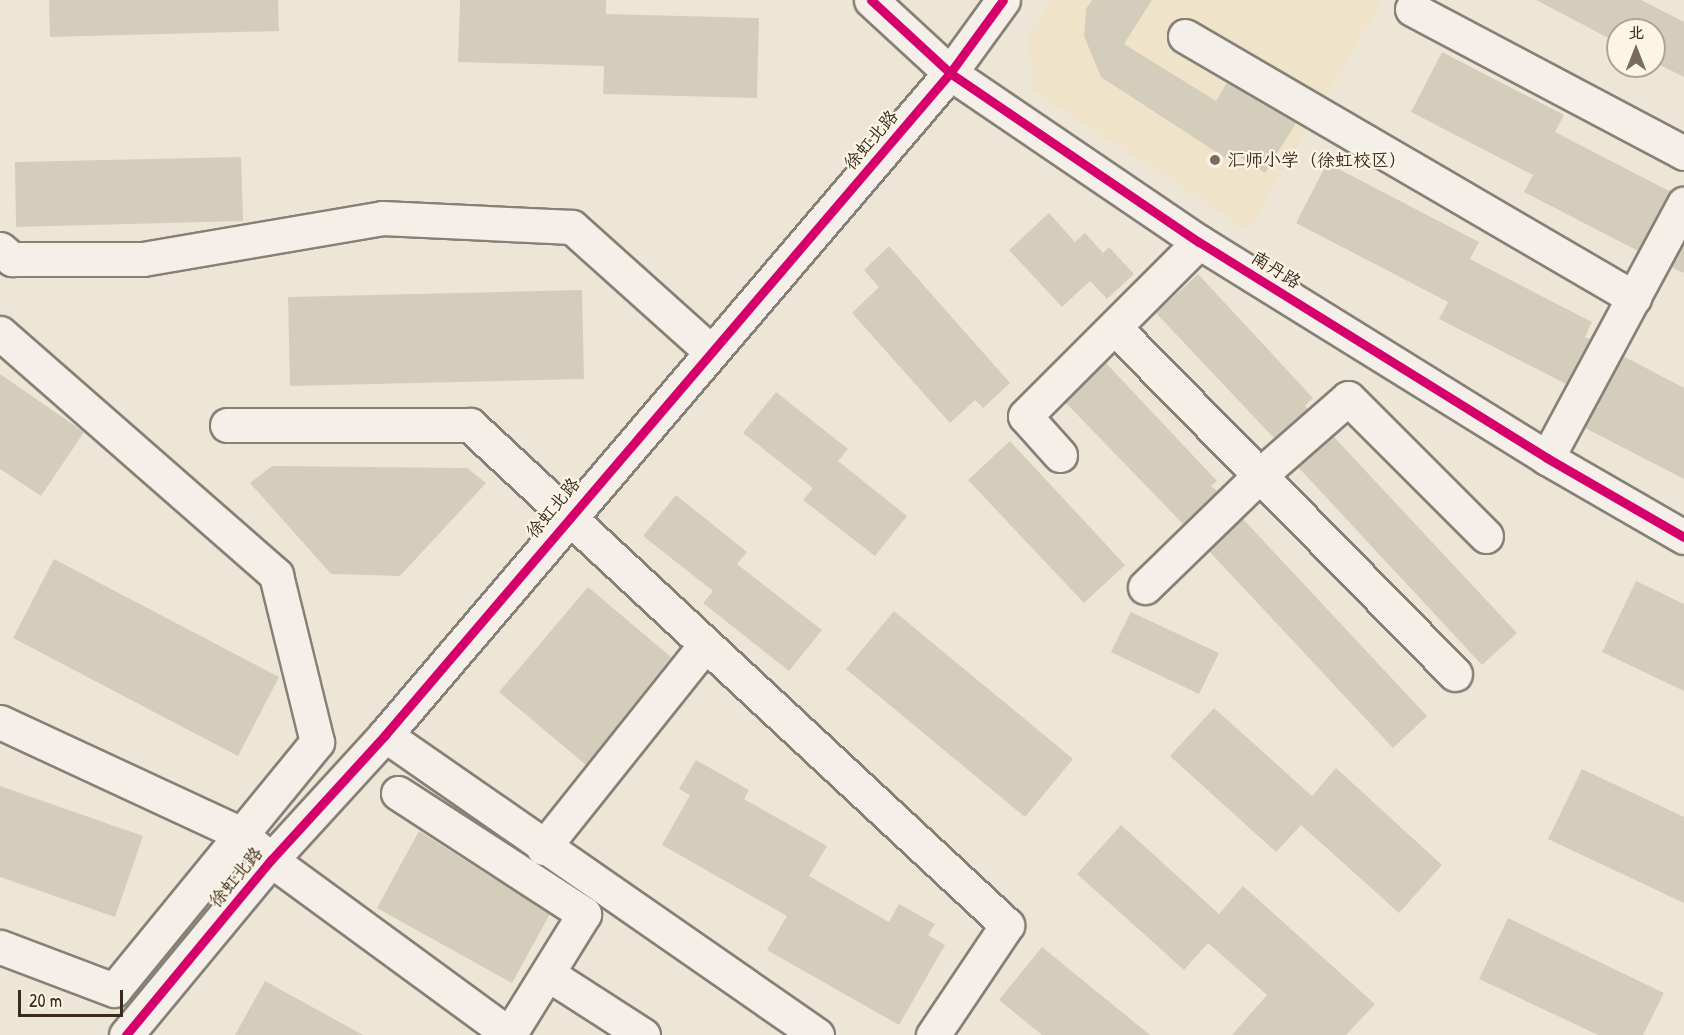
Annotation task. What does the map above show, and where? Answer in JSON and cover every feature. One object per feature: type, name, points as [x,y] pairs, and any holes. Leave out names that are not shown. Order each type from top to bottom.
[{"type":"street","name":"南丹路","points":[[871,0],[950,73],[1199,242],[1547,458],[1684,537]]},
{"type":"street","name":"徐虹北路","points":[[126,1035],[271,860],[384,735],[567,518],[950,73],[1003,0]]},
{"type":"street","points":[[1413,9],[1684,153]]},
{"type":"street","points":[[1185,36],[1634,298]]},
{"type":"street","points":[[1547,458],[1684,204]]},
{"type":"street","points":[[0,249],[12,258],[143,258],[381,218],[572,227],[710,351]]},
{"type":"street","points":[[1060,455],[1024,416],[1199,242]]},
{"type":"street","points":[[1115,328],[1455,674]]},
{"type":"street","points":[[0,333],[276,575],[317,742],[114,990],[0,947]]},
{"type":"street","points":[[1145,587],[1259,476],[1348,399],[1486,536]]},
{"type":"street","points":[[227,425],[470,425],[567,518],[1007,925],[933,1035]]},
{"type":"street","points":[[543,848],[705,645]]},
{"type":"street","points":[[0,722],[241,834],[271,860],[509,1035],[584,914],[398,793]]},
{"type":"street","points":[[384,735],[543,848],[817,1035]]},
{"type":"street","points":[[548,974],[643,1035]]},
{"type":"shaded area","name":"汇师小学（徐虹校区）","points":[[1050,0],[1382,0],[1248,231],[1033,90],[1029,36]]},
{"type":"building","points":[[49,0],[278,0],[279,31],[50,37]]},
{"type":"building","points":[[460,0],[606,0],[606,14],[759,18],[757,98],[603,94],[604,66],[458,62]]},
{"type":"building","points":[[1092,0],[1152,0],[1124,44],[1216,101],[1227,82],[1296,123],[1265,173],[1238,156],[1233,163],[1101,77],[1084,36],[1086,9]]},
{"type":"building","points":[[1536,0],[1641,0],[1684,22],[1684,77],[1666,68],[1666,18],[1606,18],[1606,37]]},
{"type":"building","points":[[1442,52],[1564,115],[1555,132],[1671,192],[1638,251],[1524,192],[1533,175],[1411,112]]},
{"type":"building","points":[[241,157],[243,221],[16,227],[15,162]]},
{"type":"building","points":[[1327,163],[1479,242],[1470,259],[1592,322],[1585,337],[1590,339],[1566,384],[1439,319],[1448,302],[1296,223]]},
{"type":"building","points":[[1049,213],[1075,242],[1085,233],[1103,253],[1109,247],[1134,274],[1107,299],[1090,281],[1062,307],[1009,250]]},
{"type":"building","points":[[1684,243],[1684,273],[1671,267]]},
{"type":"building","points":[[889,246],[1010,383],[983,408],[975,400],[950,423],[852,313],[879,287],[864,270]]},
{"type":"building","points":[[1198,274],[1313,398],[1305,406],[1308,409],[1274,438],[1156,313]]},
{"type":"building","points":[[582,290],[584,379],[290,386],[288,297]]},
{"type":"building","points":[[1623,356],[1684,388],[1684,479],[1585,428]]},
{"type":"building","points":[[1105,362],[1217,481],[1211,486],[1217,491],[1183,524],[1065,402]]},
{"type":"building","points":[[0,374],[84,432],[41,496],[0,469]]},
{"type":"building","points":[[776,392],[848,449],[838,461],[907,516],[875,556],[803,500],[813,488],[743,433]]},
{"type":"building","points":[[1333,436],[1517,633],[1482,665],[1298,467]]},
{"type":"building","points":[[1010,441],[1125,565],[1084,603],[968,480]]},
{"type":"building","points":[[272,466],[467,468],[486,483],[400,576],[331,574],[250,483]]},
{"type":"building","points":[[676,495],[747,552],[737,564],[822,630],[789,671],[703,603],[713,591],[643,536]]},
{"type":"building","points":[[1242,518],[1427,716],[1393,748],[1209,551]]},
{"type":"building","points":[[54,559],[279,677],[238,756],[13,638]]},
{"type":"building","points":[[1636,581],[1684,604],[1684,691],[1602,652]]},
{"type":"building","points":[[588,587],[671,657],[586,765],[499,692]]},
{"type":"building","points":[[894,611],[1073,759],[1025,817],[846,669]]},
{"type":"building","points":[[1131,612],[1219,653],[1199,694],[1111,652]]},
{"type":"building","points":[[1214,708],[1312,796],[1336,768],[1442,865],[1399,913],[1301,825],[1276,852],[1170,756]]},
{"type":"building","points":[[696,760],[749,790],[744,799],[827,846],[809,876],[889,922],[899,904],[935,924],[928,935],[945,945],[899,1025],[767,950],[787,916],[662,845],[690,795],[679,789]]},
{"type":"building","points":[[1582,769],[1684,817],[1684,903],[1548,839]]},
{"type":"building","points":[[0,786],[143,836],[115,917],[0,877]]},
{"type":"building","points":[[1121,825],[1219,914],[1243,886],[1375,1004],[1346,1035],[1232,1035],[1267,995],[1208,943],[1184,970],[1077,874]]},
{"type":"building","points":[[419,831],[550,914],[512,983],[377,908]]},
{"type":"building","points":[[1508,918],[1664,993],[1643,1035],[1598,1035],[1479,979]]},
{"type":"building","points":[[1042,947],[1150,1035],[1042,1035],[999,1000]]},
{"type":"building","points":[[265,981],[363,1035],[235,1035]]},
{"type":"cycle path","points":[[871,0],[950,73],[1199,242],[1547,458],[1684,537]]},
{"type":"cycle path","points":[[126,1035],[271,860],[385,735],[950,73],[1003,0]]},
{"type":"place","name":"汇师小学（徐虹校区）","points":[[1215,160]]}]
